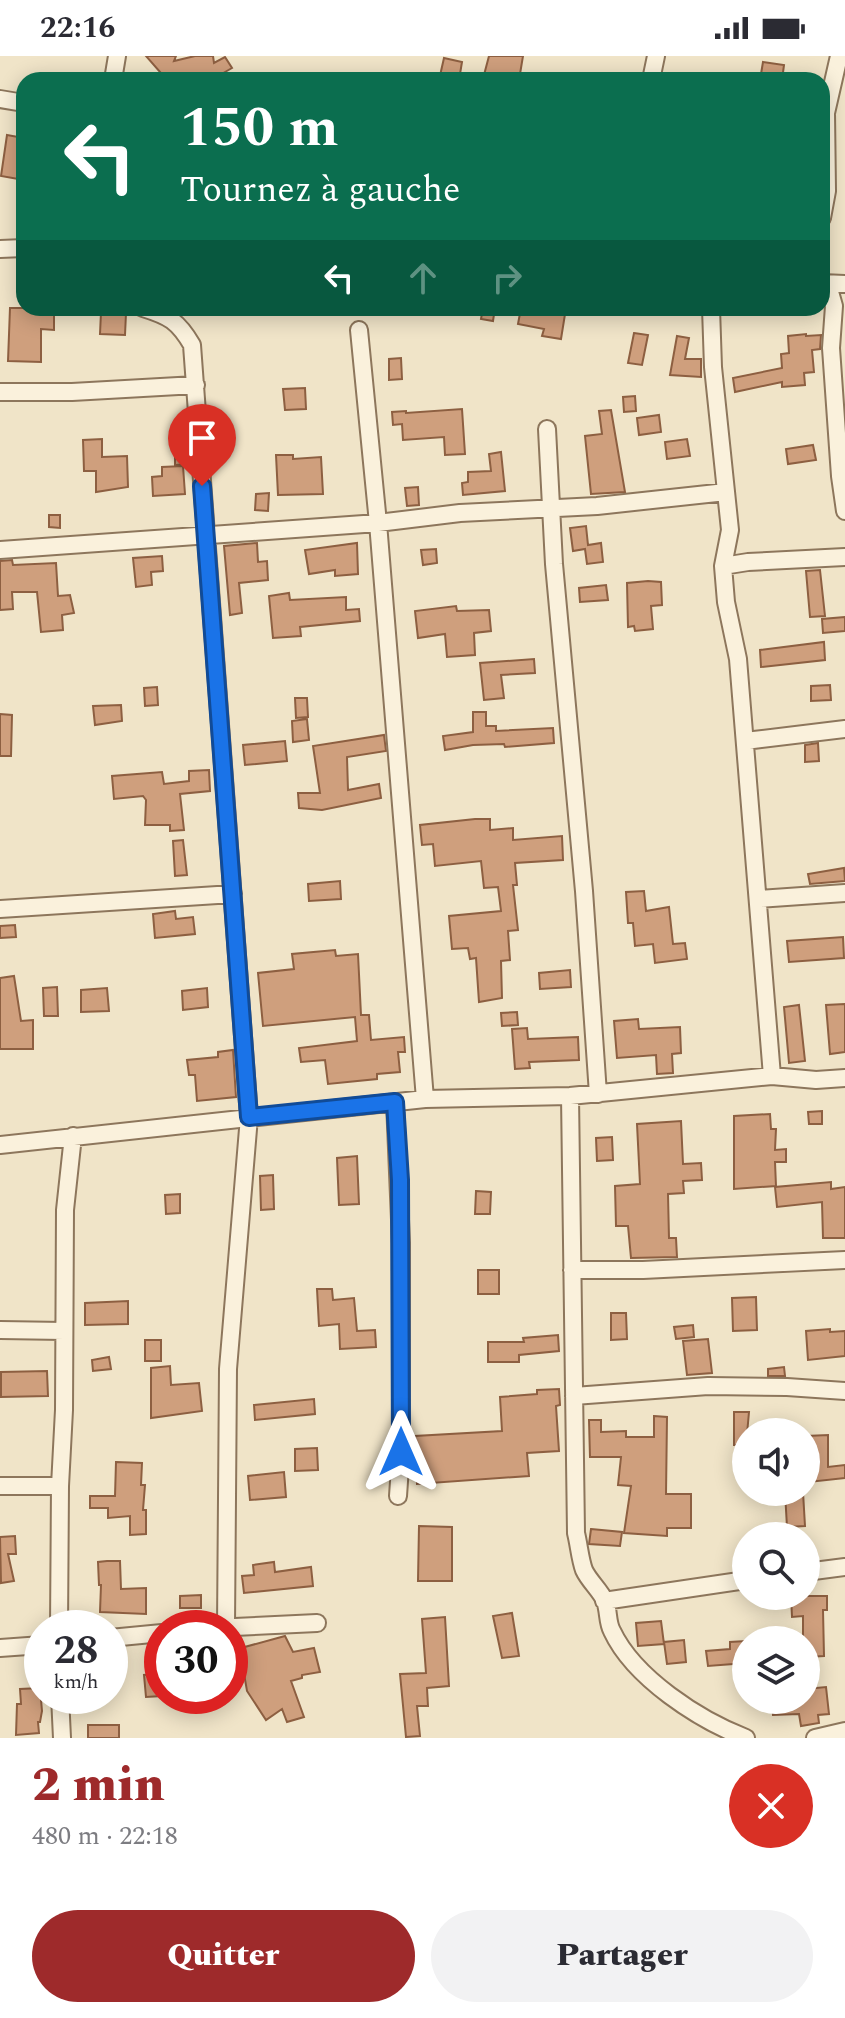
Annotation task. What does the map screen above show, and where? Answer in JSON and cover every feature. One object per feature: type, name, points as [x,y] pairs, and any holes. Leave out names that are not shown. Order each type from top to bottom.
[{"type":"street","points":[[830,95],[839,56]]},
{"type":"street","points":[[830,292],[834,306],[831,348],[845,511]]},
{"type":"street","points":[[165,316],[183,330],[192,345],[249,1117],[228,1369],[221,1610]]},
{"type":"street","points":[[711,316],[713,367],[730,530],[723,566],[726,602],[738,659],[772,1076]]},
{"type":"street","points":[[359,330],[378,523],[425,1099]]},
{"type":"street","points":[[0,392],[72,392],[196,385]]},
{"type":"street","points":[[547,429],[550,509],[584,891],[598,1094]]},
{"type":"street","points":[[0,550],[378,523],[460,513],[550,509],[726,492]]},
{"type":"street","points":[[723,566],[845,557]]},
{"type":"street","points":[[745,741],[845,729]]},
{"type":"street","points":[[758,899],[845,893]]},
{"type":"street","points":[[0,909],[233,894]]},
{"type":"street","points":[[0,1145],[425,1099],[570,1096],[772,1076],[816,1080],[845,1078]]},
{"type":"street","points":[[570,1096],[576,1533],[584,1569],[604,1601],[610,1629],[621,1647],[655,1684],[690,1710],[746,1738]]},
{"type":"street","points":[[395,1102],[401,1243],[401,1452],[398,1496]]},
{"type":"street","points":[[59,1610],[65,1210],[73,1136]]},
{"type":"street","points":[[572,1270],[643,1270],[845,1260]]},
{"type":"street","points":[[0,1330],[64,1331]]},
{"type":"street","points":[[574,1396],[708,1386],[845,1391]]},
{"type":"street","points":[[0,1486],[60,1486]]},
{"type":"street","points":[[820,1570],[845,1567]]},
{"type":"street","points":[[604,1601],[732,1582]]},
{"type":"street","points":[[248,1626],[317,1623]]},
{"type":"street","points":[[0,1648],[24,1646]]},
{"type":"street","points":[[61,1714],[62,1738]]},
{"type":"street","points":[[815,1738],[845,1731]]},
{"type":"building","points":[[146,56],[176,56],[174,61],[213,56],[214,63],[225,57],[232,68],[225,72],[160,72]]},
{"type":"building","points":[[489,56],[523,56],[520,72],[485,72]]},
{"type":"building","points":[[444,58],[462,62],[460,72],[441,72]]},
{"type":"building","points":[[763,62],[784,65],[783,72],[761,72]]},
{"type":"building","points":[[7,135],[16,137],[16,179],[1,176]]},
{"type":"building","points":[[10,308],[16,308],[16,316],[54,316],[54,330],[41,329],[41,362],[8,361]]},
{"type":"building","points":[[101,316],[126,316],[125,335],[100,334]]},
{"type":"building","points":[[482,316],[494,316],[493,321],[481,319]]},
{"type":"building","points":[[520,316],[565,316],[561,339],[542,336],[544,329],[518,324]]},
{"type":"building","points":[[634,333],[648,335],[642,365],[628,363]]},
{"type":"building","points":[[821,335],[820,349],[812,350],[814,372],[804,373],[805,385],[782,387],[782,382],[735,392],[733,378],[782,368],[781,354],[789,353],[788,336]]},
{"type":"building","points":[[677,336],[689,338],[685,359],[701,359],[701,377],[670,375]]},
{"type":"building","points":[[401,358],[402,379],[389,380],[389,359]]},
{"type":"building","points":[[305,388],[306,409],[285,410],[283,389]]},
{"type":"building","points":[[635,396],[636,411],[624,412],[623,397]]},
{"type":"building","points":[[462,409],[465,454],[445,455],[444,437],[403,440],[402,424],[393,425],[392,412]]},
{"type":"building","points":[[611,410],[625,492],[591,494],[585,436],[602,434],[599,411]]},
{"type":"building","points":[[659,415],[661,432],[639,435],[637,418]]},
{"type":"building","points":[[102,439],[102,457],[127,456],[128,487],[96,492],[96,471],[84,471],[83,440]]},
{"type":"building","points":[[687,439],[690,456],[667,459],[665,442]]},
{"type":"building","points":[[813,445],[816,460],[788,464],[786,449]]},
{"type":"building","points":[[175,451],[189,451],[190,464],[175,465]]},
{"type":"building","points":[[501,452],[505,491],[463,495],[462,483],[468,482],[468,472],[491,471],[489,454]]},
{"type":"building","points":[[276,455],[293,455],[293,459],[321,457],[323,494],[278,495]]},
{"type":"building","points":[[183,466],[185,494],[153,496],[152,477],[162,476],[162,467]]},
{"type":"building","points":[[418,487],[419,505],[407,506],[405,488]]},
{"type":"building","points":[[269,493],[268,511],[255,510],[256,494]]},
{"type":"building","points":[[49,515],[60,515],[60,528],[49,527]]},
{"type":"building","points":[[586,526],[588,545],[601,543],[603,562],[587,564],[585,549],[573,551],[570,528]]},
{"type":"building","points":[[257,543],[258,562],[267,561],[268,580],[239,583],[242,613],[230,615],[224,546]]},
{"type":"building","points":[[357,543],[358,574],[335,576],[335,570],[309,574],[305,550]]},
{"type":"building","points":[[436,549],[437,563],[423,565],[421,550]]},
{"type":"building","points":[[162,556],[163,571],[151,572],[152,585],[136,587],[133,558]]},
{"type":"building","points":[[12,560],[13,565],[56,563],[58,596],[70,595],[74,613],[62,615],[63,630],[41,632],[37,592],[12,592],[13,609],[0,610],[0,561]]},
{"type":"building","points":[[820,570],[825,616],[810,617],[806,571]]},
{"type":"building","points":[[661,582],[662,605],[651,606],[653,629],[635,631],[634,626],[628,627],[627,583]]},
{"type":"building","points":[[606,585],[608,600],[580,602],[579,588]]},
{"type":"building","points":[[289,593],[290,600],[346,597],[346,610],[359,609],[360,621],[300,627],[301,636],[273,638],[269,596]]},
{"type":"building","points":[[456,606],[457,611],[489,610],[491,631],[474,633],[475,655],[447,657],[445,634],[418,638],[415,611]]},
{"type":"building","points":[[845,617],[845,631],[823,633],[822,619]]},
{"type":"building","points":[[824,642],[825,660],[761,667],[760,650]]},
{"type":"building","points":[[534,659],[535,673],[501,675],[504,698],[484,700],[480,663]]},
{"type":"building","points":[[830,685],[831,700],[811,701],[811,686]]},
{"type":"building","points":[[157,687],[158,705],[145,706],[144,688]]},
{"type":"building","points":[[295,698],[307,698],[308,717],[296,718]]},
{"type":"building","points":[[121,705],[122,721],[95,725],[93,706]]},
{"type":"building","points":[[473,712],[486,712],[486,726],[496,726],[496,731],[553,728],[554,743],[505,747],[504,744],[473,745],[445,750],[443,736],[473,732]]},
{"type":"building","points":[[0,714],[12,715],[11,756],[0,756]]},
{"type":"building","points":[[307,719],[309,740],[293,742],[292,721]]},
{"type":"building","points":[[384,735],[386,751],[347,757],[348,790],[379,784],[381,798],[322,810],[299,808],[298,793],[320,793],[313,746]]},
{"type":"building","points":[[285,741],[287,761],[245,765],[243,745]]},
{"type":"building","points":[[818,743],[819,761],[805,762],[805,745]]},
{"type":"building","points":[[209,770],[210,791],[180,794],[184,830],[170,831],[170,825],[145,825],[146,800],[143,796],[114,799],[112,776],[162,772],[164,784],[189,781],[189,771]]},
{"type":"building","points":[[490,819],[490,830],[513,828],[513,840],[562,836],[563,860],[515,863],[517,885],[513,885],[518,930],[508,931],[510,960],[501,961],[502,998],[479,1002],[476,958],[470,959],[468,948],[452,949],[449,916],[501,911],[498,887],[484,888],[481,861],[435,866],[433,844],[422,845],[420,825]]},
{"type":"building","points":[[183,840],[187,875],[175,876],[173,841]]},
{"type":"building","points":[[844,868],[845,881],[810,884],[808,874]]},
{"type":"building","points":[[340,881],[341,899],[309,901],[308,884]]},
{"type":"building","points":[[644,891],[646,911],[669,907],[673,944],[685,943],[687,959],[655,963],[653,944],[635,946],[633,923],[628,923],[626,892]]},
{"type":"building","points":[[175,911],[176,919],[193,917],[195,934],[155,938],[153,914]]},
{"type":"building","points":[[15,925],[16,937],[0,938],[0,926]]},
{"type":"building","points":[[843,937],[844,958],[789,962],[787,941]]},
{"type":"building","points":[[335,950],[336,956],[358,954],[361,1015],[369,1015],[371,1040],[404,1037],[405,1052],[398,1052],[400,1072],[377,1074],[377,1079],[328,1084],[325,1060],[301,1062],[299,1048],[357,1041],[355,1017],[263,1026],[258,973],[294,969],[292,954]]},
{"type":"building","points":[[570,970],[571,987],[540,989],[539,973]]},
{"type":"building","points":[[14,976],[21,1021],[33,1020],[33,1049],[0,1049],[0,978]]},
{"type":"building","points":[[57,987],[58,1016],[44,1016],[43,988]]},
{"type":"building","points":[[107,988],[109,1011],[81,1012],[81,990]]},
{"type":"building","points":[[207,988],[208,1007],[183,1010],[182,991]]},
{"type":"building","points":[[845,1004],[845,1052],[830,1054],[826,1005]]},
{"type":"building","points":[[799,1005],[805,1061],[789,1063],[784,1007]]},
{"type":"building","points":[[517,1012],[518,1025],[502,1026],[501,1013]]},
{"type":"building","points":[[638,1019],[639,1029],[680,1027],[681,1053],[672,1054],[673,1073],[657,1074],[656,1055],[617,1058],[614,1021]]},
{"type":"building","points":[[527,1028],[528,1039],[578,1037],[579,1060],[529,1062],[530,1068],[515,1069],[512,1029]]},
{"type":"building","points":[[233,1050],[236,1097],[197,1101],[195,1075],[189,1075],[187,1060],[218,1057],[218,1052]]},
{"type":"building","points":[[822,1111],[822,1124],[809,1124],[808,1112]]},
{"type":"building","points":[[770,1114],[771,1129],[776,1129],[775,1150],[786,1149],[786,1162],[775,1162],[776,1186],[734,1189],[734,1116]]},
{"type":"building","points":[[681,1121],[683,1164],[701,1163],[702,1180],[683,1181],[684,1193],[668,1194],[669,1238],[676,1238],[677,1257],[631,1258],[628,1226],[616,1226],[615,1186],[640,1184],[637,1124]]},
{"type":"building","points":[[612,1137],[613,1160],[597,1161],[596,1138]]},
{"type":"building","points":[[357,1156],[359,1204],[339,1205],[337,1158]]},
{"type":"building","points":[[273,1175],[274,1209],[261,1210],[260,1176]]},
{"type":"building","points":[[831,1182],[831,1189],[845,1187],[845,1238],[823,1238],[822,1202],[777,1207],[775,1187]]},
{"type":"building","points":[[476,1191],[491,1192],[490,1214],[475,1214]]},
{"type":"building","points":[[180,1194],[180,1213],[166,1214],[165,1195]]},
{"type":"building","points":[[478,1270],[499,1270],[499,1294],[478,1294]]},
{"type":"building","points":[[317,1289],[332,1289],[333,1300],[354,1298],[357,1331],[375,1330],[376,1347],[340,1349],[339,1324],[319,1326]]},
{"type":"building","points":[[756,1297],[757,1330],[733,1331],[732,1298]]},
{"type":"building","points":[[128,1301],[128,1324],[85,1325],[85,1303]]},
{"type":"building","points":[[611,1313],[626,1313],[627,1339],[611,1340]]},
{"type":"building","points":[[693,1325],[694,1337],[676,1339],[674,1327]]},
{"type":"building","points":[[830,1329],[830,1332],[845,1331],[845,1356],[808,1360],[806,1331]]},
{"type":"building","points":[[558,1335],[559,1351],[519,1355],[519,1362],[488,1362],[488,1342],[524,1342],[523,1338]]},
{"type":"building","points":[[708,1339],[712,1373],[687,1375],[683,1341]]},
{"type":"building","points":[[145,1340],[161,1340],[161,1361],[145,1361]]},
{"type":"building","points":[[109,1357],[111,1369],[93,1371],[92,1360]]},
{"type":"building","points":[[170,1366],[171,1385],[199,1383],[202,1411],[151,1418],[151,1368]]},
{"type":"building","points":[[784,1367],[785,1376],[768,1376],[768,1369]]},
{"type":"building","points":[[47,1371],[48,1396],[1,1397],[1,1372]]},
{"type":"building","points":[[559,1389],[560,1405],[556,1406],[559,1451],[527,1453],[529,1476],[417,1484],[415,1436],[502,1431],[500,1397]]},
{"type":"building","points":[[314,1399],[315,1414],[255,1420],[254,1405]]},
{"type":"building","points":[[734,1412],[749,1412],[748,1418],[734,1418]]},
{"type":"building","points":[[654,1416],[667,1417],[666,1494],[691,1494],[691,1528],[667,1528],[667,1536],[624,1533],[631,1486],[618,1485],[621,1457],[590,1457],[589,1420],[601,1420],[601,1432],[626,1431],[626,1437],[654,1437]]},
{"type":"building","points":[[820,1435],[828,1435],[828,1467],[845,1465],[845,1478],[820,1481]]},
{"type":"building","points":[[317,1448],[318,1470],[295,1471],[295,1449]]},
{"type":"building","points":[[116,1462],[142,1463],[146,1534],[130,1535],[130,1516],[108,1518],[108,1508],[90,1508],[90,1496],[115,1496]]},
{"type":"building","points":[[284,1472],[286,1497],[250,1500],[248,1476]]},
{"type":"building","points":[[786,1506],[804,1506],[805,1522],[787,1522]]},
{"type":"building","points":[[419,1526],[452,1527],[452,1581],[418,1581]]},
{"type":"building","points":[[591,1529],[622,1532],[620,1546],[589,1544]]},
{"type":"building","points":[[15,1536],[16,1554],[8,1554],[14,1581],[1,1583],[0,1537]]},
{"type":"building","points":[[120,1561],[121,1589],[146,1588],[144,1614],[128,1613],[128,1610],[100,1610],[98,1562]]},
{"type":"building","points":[[274,1562],[275,1572],[311,1567],[313,1586],[244,1593],[242,1576],[254,1575],[253,1565]]},
{"type":"building","points":[[201,1595],[201,1608],[180,1608],[180,1596]]},
{"type":"building","points":[[820,1596],[827,1596],[827,1610],[823,1610],[824,1656],[820,1656],[820,1626],[803,1626],[803,1616],[792,1617],[792,1610],[820,1610]]},
{"type":"building","points":[[512,1613],[519,1656],[502,1658],[493,1616]]},
{"type":"building","points":[[445,1617],[449,1686],[427,1688],[428,1706],[417,1706],[420,1736],[406,1737],[400,1674],[426,1673],[422,1619]]},
{"type":"building","points":[[661,1621],[664,1644],[638,1646],[636,1623]]},
{"type":"building","points":[[285,1636],[293,1652],[314,1648],[320,1672],[302,1675],[302,1678],[291,1681],[304,1717],[287,1722],[282,1709],[266,1720],[248,1693],[248,1646]]},
{"type":"building","points":[[684,1640],[686,1662],[667,1664],[664,1642]]},
{"type":"building","points":[[730,1642],[732,1664],[708,1666],[706,1651],[730,1649]]},
{"type":"building","points":[[826,1687],[829,1714],[818,1715],[819,1723],[801,1726],[799,1714],[820,1714],[820,1688]]},
{"type":"building","points":[[20,1689],[24,1689],[24,1714],[41,1714],[38,1722],[39,1733],[16,1735]]},
{"type":"building","points":[[88,1725],[119,1725],[119,1738],[88,1738]]},
{"type":"route","points":[[202,486],[249,1117],[395,1102],[400,1180],[401,1452]]}]
